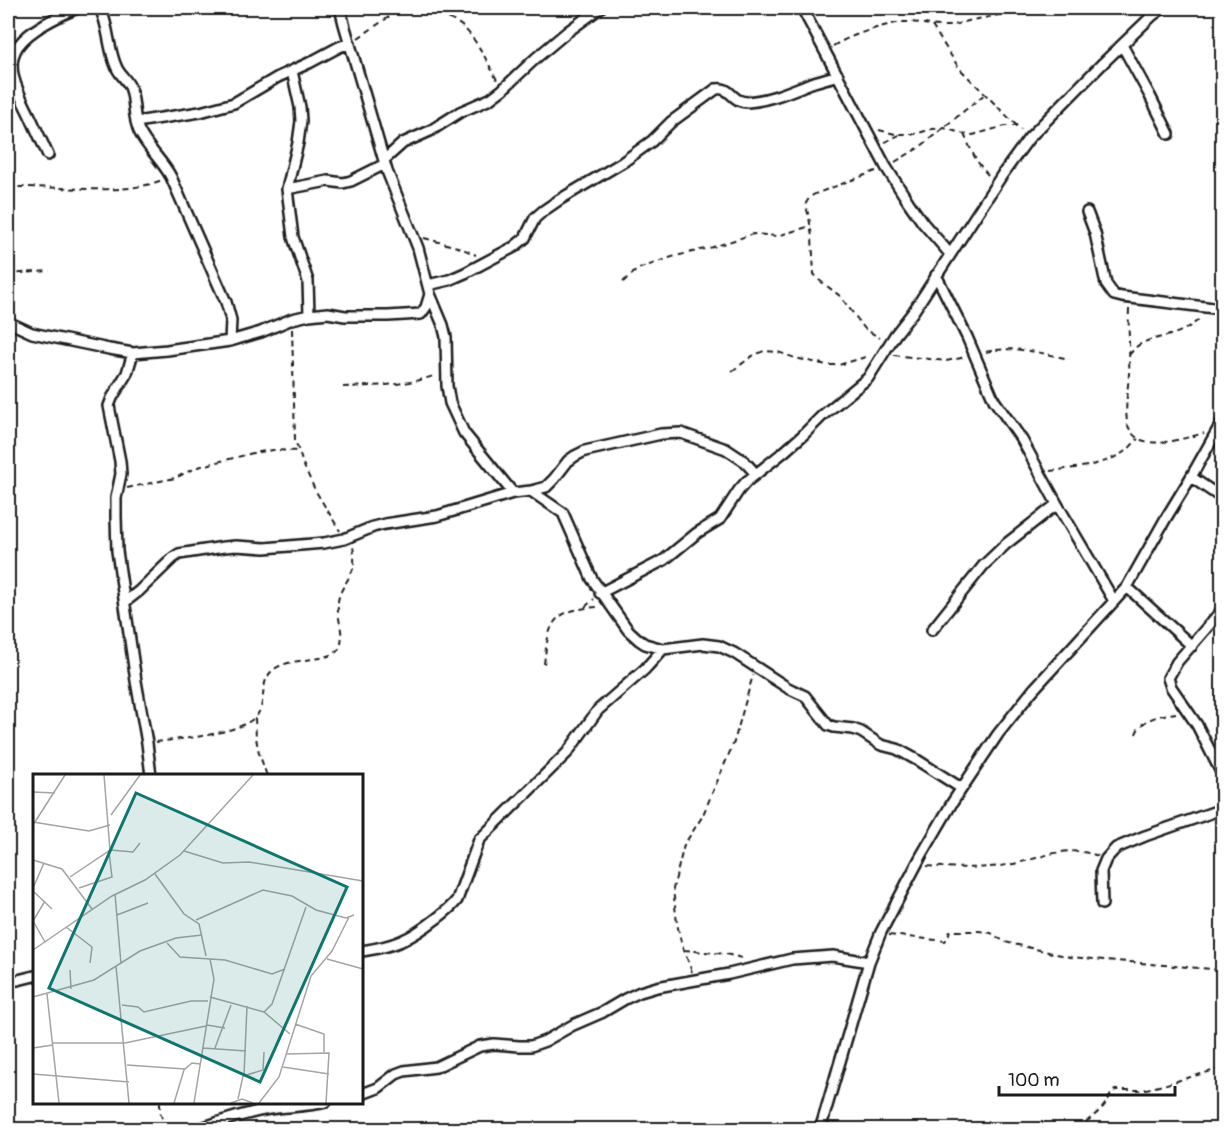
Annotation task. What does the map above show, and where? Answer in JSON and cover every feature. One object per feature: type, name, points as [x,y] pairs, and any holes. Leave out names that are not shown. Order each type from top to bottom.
[{"type":"street","points":[[48,155],[19,94],[12,66],[19,44],[47,23],[77,8]]},
{"type":"street","points":[[100,8],[105,17],[116,68],[131,90],[139,131],[171,177],[226,302],[231,320],[230,341]]},
{"type":"street","points":[[340,8],[390,178],[413,235],[429,289],[443,325],[446,337],[450,403],[470,441],[513,493]]},
{"type":"street","points":[[287,189],[328,181],[343,183],[366,175],[385,162],[403,143],[430,131],[460,112],[490,99],[551,45],[600,8]]},
{"type":"street","points":[[802,8],[886,167],[918,216],[950,254]]},
{"type":"street","points":[[600,593],[664,560],[720,519],[739,490],[868,378],[996,183],[1029,138],[1122,45],[1163,8]]},
{"type":"street","points":[[136,122],[200,112],[234,103],[278,77],[350,42]]},
{"type":"street","points":[[1122,45],[1169,134]]},
{"type":"street","points":[[292,71],[301,121],[287,189],[293,237],[308,281],[309,315]]},
{"type":"street","points":[[429,289],[514,247],[525,238],[535,218],[543,211],[632,156],[652,141],[671,122],[716,89],[726,90],[741,102],[756,101],[838,75]]},
{"type":"street","points":[[1087,212],[1095,233],[1106,284],[1114,295],[1217,309]]},
{"type":"street","points":[[936,275],[994,400],[1022,440],[1114,602]]},
{"type":"street","points":[[8,322],[32,333],[132,353],[230,341],[309,315],[328,313],[345,316],[421,314],[426,308],[429,289]]},
{"type":"street","points":[[132,353],[127,373],[109,406],[121,474],[117,490],[117,551],[151,774]]},
{"type":"street","points":[[820,1130],[870,962],[881,932],[916,865],[952,803],[998,734],[1034,690],[1127,587],[1220,426]]},
{"type":"street","points":[[125,602],[179,554],[236,546],[265,548],[324,543],[385,524],[437,516],[513,493],[546,487],[568,461],[585,451],[661,434],[681,432],[712,443],[738,457],[756,474]]},
{"type":"street","points":[[1191,477],[1222,498]]},
{"type":"street","points":[[531,491],[563,513],[585,565],[600,593],[628,630],[639,640],[663,649],[703,644],[719,646],[805,696],[828,725],[861,732],[881,745],[897,749],[917,760],[962,788]]},
{"type":"street","points":[[932,630],[983,566],[1006,544],[1057,504]]},
{"type":"street","points":[[1127,587],[1192,646]]},
{"type":"street","points":[[1222,610],[1177,662],[1168,678],[1171,687],[1204,737],[1222,774]]},
{"type":"street","points":[[363,951],[395,945],[420,932],[452,907],[457,900],[479,840],[567,753],[598,710],[645,669],[663,649]]},
{"type":"street","points":[[1102,904],[1101,872],[1106,859],[1116,848],[1222,809]]},
{"type":"street","points":[[363,1094],[378,1088],[396,1074],[436,1067],[480,1046],[494,1044],[531,1046],[545,1041],[640,992],[792,959],[833,956],[870,962]]},
{"type":"street","points":[[8,981],[33,976]]},
{"type":"street","points":[[195,1130],[251,1112],[316,1104]]},
{"type":"path","points":[[350,42],[364,35],[402,8]]},
{"type":"path","points":[[431,8],[438,15],[457,22],[468,32],[502,90]]},
{"type":"path","points":[[825,50],[837,43],[880,27],[904,22],[932,26],[954,25],[1009,12],[1016,8]]},
{"type":"path","points":[[932,26],[959,68],[1029,138]]},
{"type":"path","points":[[986,93],[920,147],[886,167],[824,189],[810,197],[806,203],[811,226],[813,267],[816,277],[840,296],[865,329],[886,349],[897,355],[946,361],[994,350],[1020,350],[1069,359]]},
{"type":"path","points":[[864,125],[887,133],[915,134],[944,128],[973,135],[1005,126],[1016,126]]},
{"type":"path","points":[[882,144],[901,134]]},
{"type":"path","points":[[964,134],[978,165],[996,183]]},
{"type":"path","points":[[8,188],[33,186],[100,190],[141,187],[171,177]]},
{"type":"path","points":[[8,230],[14,187]]},
{"type":"path","points":[[623,282],[638,269],[672,257],[753,234],[777,236],[811,226]]},
{"type":"path","points":[[413,235],[461,248],[488,261]]},
{"type":"path","points":[[8,274],[50,271]]},
{"type":"path","points":[[1129,298],[1127,403],[1128,425],[1132,434],[1146,441],[1162,442],[1191,437],[1220,426]]},
{"type":"path","points":[[1129,355],[1140,344],[1190,327],[1217,309]]},
{"type":"path","points":[[147,743],[210,735],[238,727],[255,718],[260,710],[266,680],[270,673],[293,661],[328,657],[338,651],[341,645],[338,600],[354,561],[348,537],[315,490],[295,440],[292,319]]},
{"type":"path","points":[[732,371],[754,355],[764,351],[778,352],[827,365],[839,365],[886,349]]},
{"type":"path","points":[[342,387],[416,381],[447,371]]},
{"type":"path","points":[[1039,472],[1083,466],[1106,460],[1124,452],[1138,438]]},
{"type":"path","points":[[117,490],[168,480],[198,466],[253,453],[273,450],[299,451]]},
{"type":"path","points":[[544,664],[547,638],[556,619],[574,610],[610,607]]},
{"type":"path","points":[[695,981],[677,923],[673,888],[684,845],[702,817],[731,750],[756,666]]},
{"type":"path","points":[[1136,734],[1142,724],[1152,719],[1188,711]]},
{"type":"path","points":[[255,718],[259,753],[266,774]]},
{"type":"path","points":[[916,865],[1005,866],[1048,854],[1073,850],[1106,859]]},
{"type":"path","points":[[881,932],[898,937],[910,936],[945,941],[950,931],[979,931],[994,934],[1005,942],[1070,957],[1222,969]]},
{"type":"path","points":[[684,950],[746,958]]},
{"type":"path","points":[[1079,1130],[1102,1108],[1115,1090],[1142,1090],[1222,1068]]},
{"type":"path","points":[[160,1104],[166,1130]]}]
